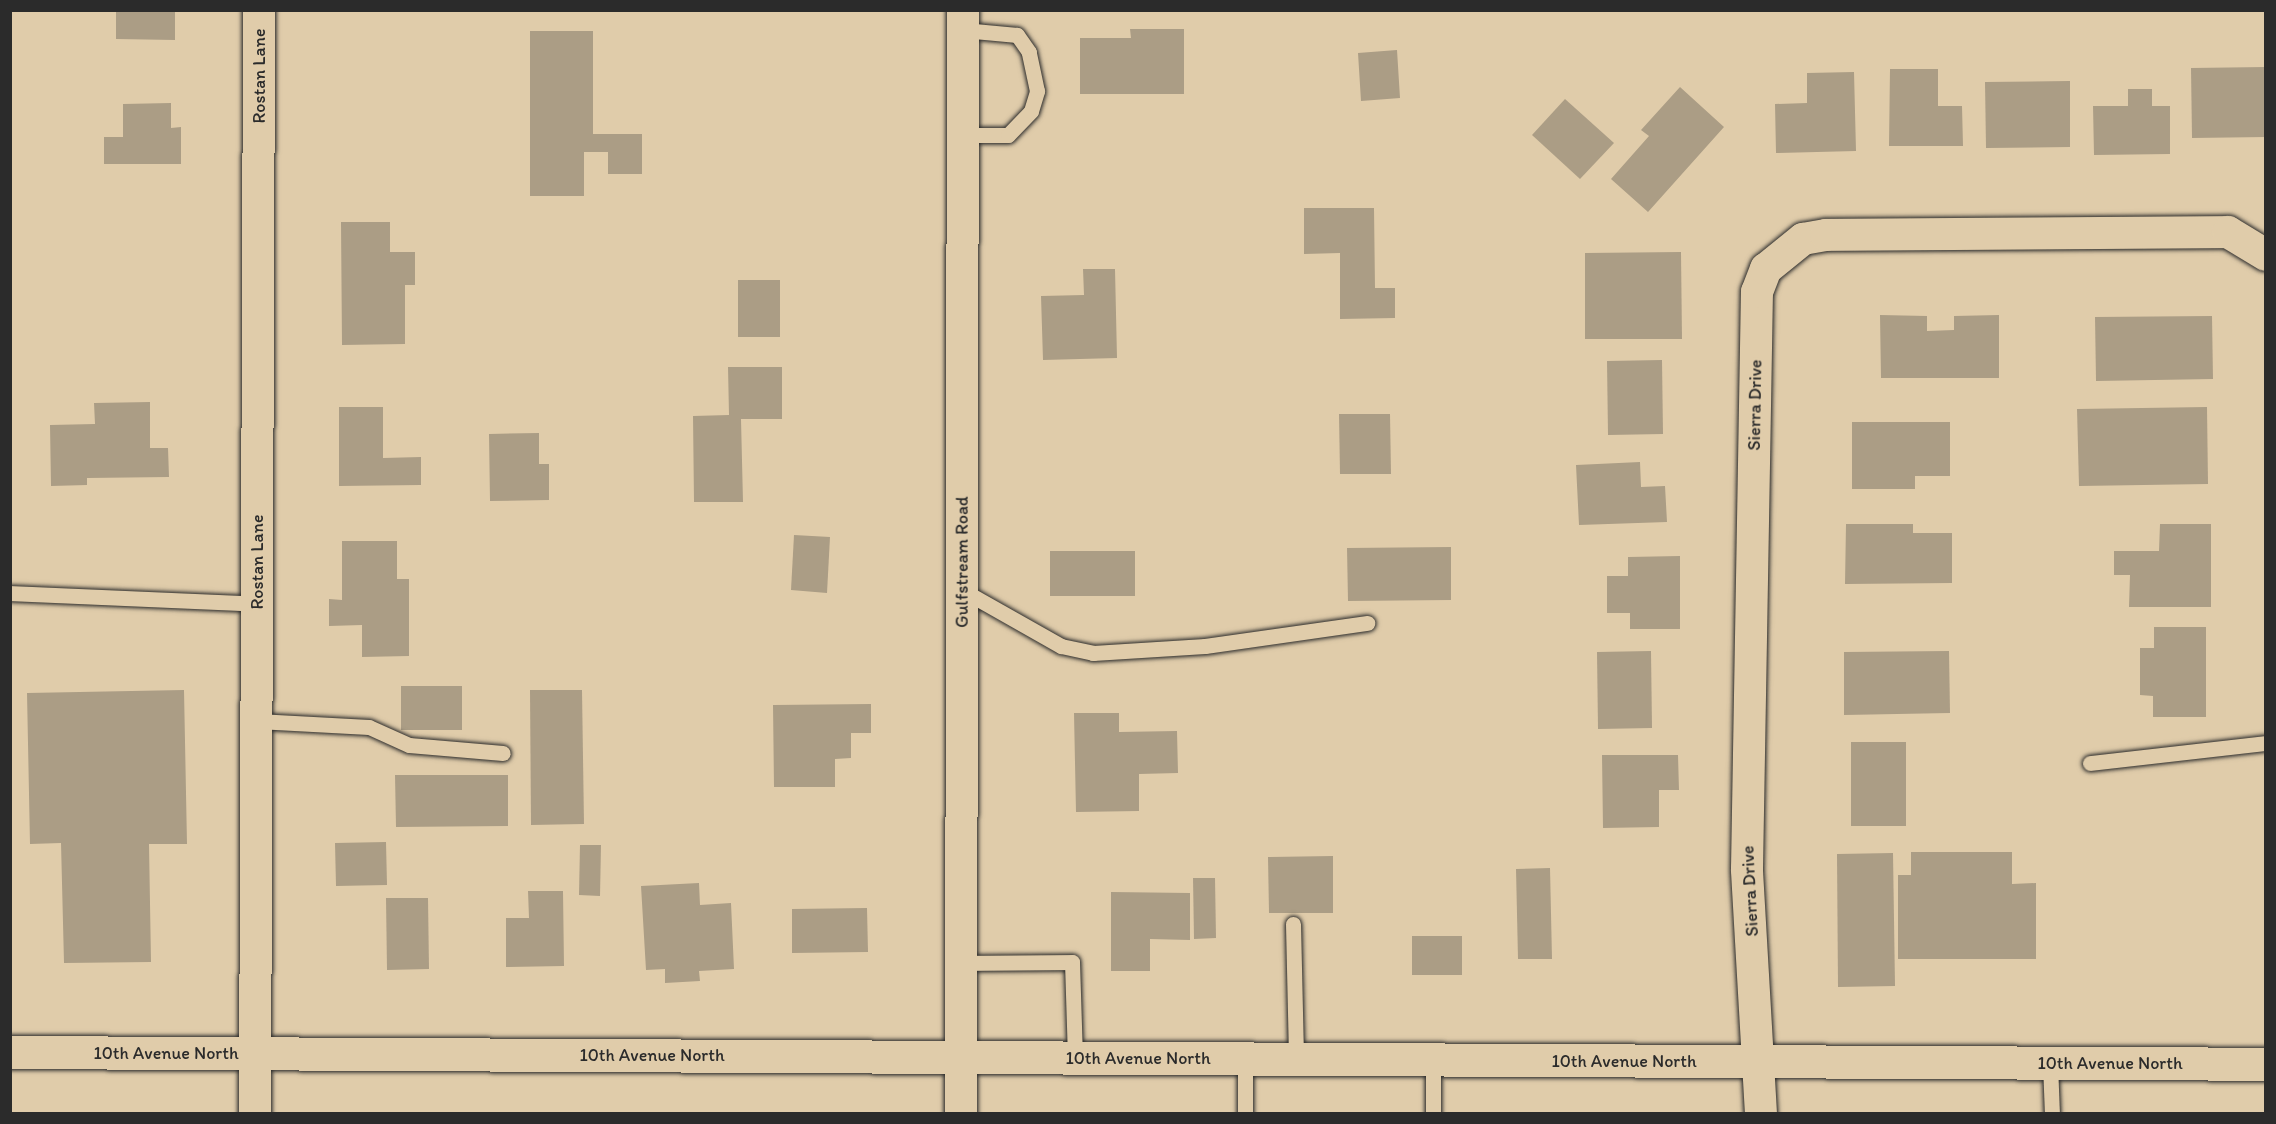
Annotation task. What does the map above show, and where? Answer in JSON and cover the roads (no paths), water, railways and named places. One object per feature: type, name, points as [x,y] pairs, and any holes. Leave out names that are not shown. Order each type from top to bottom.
[{"type":"street","name":"Rostan Lane","points":[[255,1113],[259,10]]},
{"type":"street","name":"Gulfstream Road","points":[[961,1113],[963,20]]},
{"type":"street","name":"Sierra Drive","points":[[1761,1113],[1761,1062],[1748,869],[1757,292],[1766,269],[1803,239],[1827,234],[2228,232],[2265,255]]},
{"type":"street","name":"10th Avenue North","points":[[10,1052],[2265,1064]]},
{"type":"lane","points":[[963,20],[1017,35],[1029,52],[1037,91],[1030,111],[1008,135],[963,135]]},
{"type":"lane","points":[[962,590],[1061,646],[1093,653],[1206,646],[1367,623]]},
{"type":"lane","points":[[10,593],[257,604]]},
{"type":"lane","points":[[257,721],[369,727],[410,745],[503,753]]},
{"type":"lane","points":[[2090,763],[2265,743]]},
{"type":"lane","points":[[1293,924],[1296,1059]]},
{"type":"lane","points":[[962,963],[1072,962],[1075,1058]]},
{"type":"lane","points":[[1245,1059],[1245,1113]]},
{"type":"lane","points":[[1433,1060],[1433,1113]]},
{"type":"lane","points":[[2050,1063],[2052,1113]]}]
